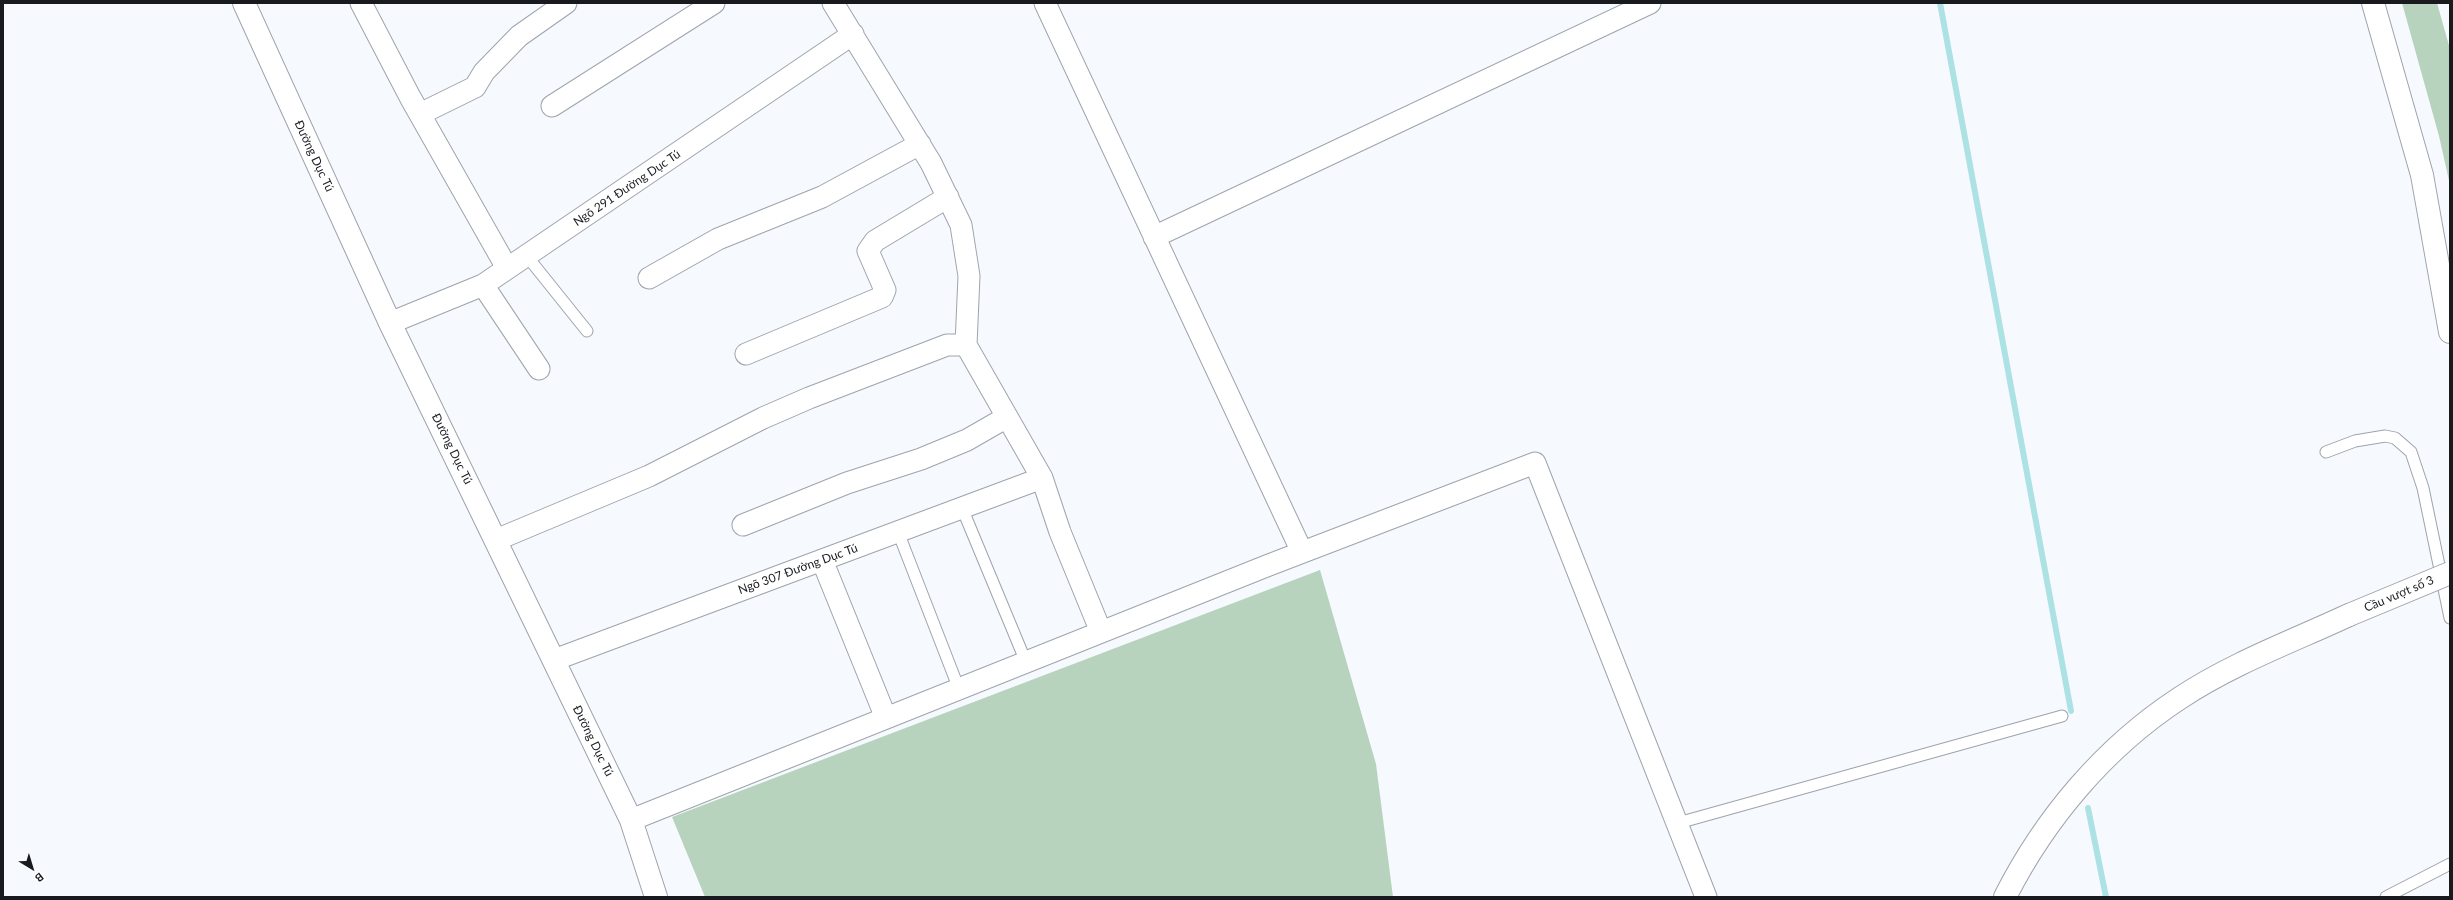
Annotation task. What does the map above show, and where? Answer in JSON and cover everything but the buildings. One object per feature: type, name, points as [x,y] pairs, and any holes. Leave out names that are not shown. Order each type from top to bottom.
[{"type":"main road","name":"Đường Dục Tú","points":[[244,3],[390,323],[631,820],[656,897]]},
{"type":"main road","points":[[2373,3],[2422,175],[2450,332]]},
{"type":"main road","name":"Cầu vượt số 3","points":[[2005,897],[2054,816],[2082,782],[2118,746],[2180,698],[2233,669],[2349,615],[2450,573]]},
{"type":"street","points":[[361,3],[420,114],[507,268]]},
{"type":"street","points":[[420,114],[475,87],[484,72],[497,56],[545,9],[566,3]]},
{"type":"street","points":[[552,106],[714,3]]},
{"type":"street","points":[[833,3],[920,144],[961,225],[969,276],[966,345],[1042,478],[1060,532],[1101,632]]},
{"type":"street","points":[[1045,3],[1302,552]]},
{"type":"street","points":[[1154,237],[1650,3]]},
{"type":"street","name":"Ngõ 291 Đường Dục Tú","points":[[390,323],[483,285],[853,34]]},
{"type":"street","points":[[649,278],[718,239],[822,197],[920,144]]},
{"type":"street","points":[[746,354],[882,297],[885,290],[868,251],[875,242],[948,197]]},
{"type":"street","points":[[483,285],[539,369]]},
{"type":"street","points":[[496,540],[649,476],[764,418],[809,398],[947,345],[966,345]]},
{"type":"street","points":[[743,525],[847,483],[921,459],[967,440],[1007,417]]},
{"type":"street","points":[[631,820],[1302,552],[1535,463],[1706,897]]},
{"type":"street","name":"Ngõ 307 Đường Dục Tú","points":[[554,660],[1042,478]]},
{"type":"street","points":[[822,560],[886,718]]},
{"type":"lane","points":[[526,255],[587,332]]},
{"type":"lane","points":[[2326,452],[2355,441],[2385,436],[2395,438],[2411,452],[2423,488],[2450,618]]},
{"type":"lane","points":[[962,508],[1026,662]]},
{"type":"lane","points":[[898,532],[959,689]]},
{"type":"lane","points":[[1678,823],[2062,716]]},
{"type":"lane","points":[[2386,897],[2450,864]]},
{"type":"green space","points":[[2402,3],[2437,3],[2450,49],[2450,185],[2439,136]]},
{"type":"green space","points":[[1320,570],[1376,764],[1393,897],[705,897],[672,817]]},
{"type":"waterway","points":[[1940,3],[2071,711]]},
{"type":"waterway","points":[[2088,808],[2106,897]]}]
